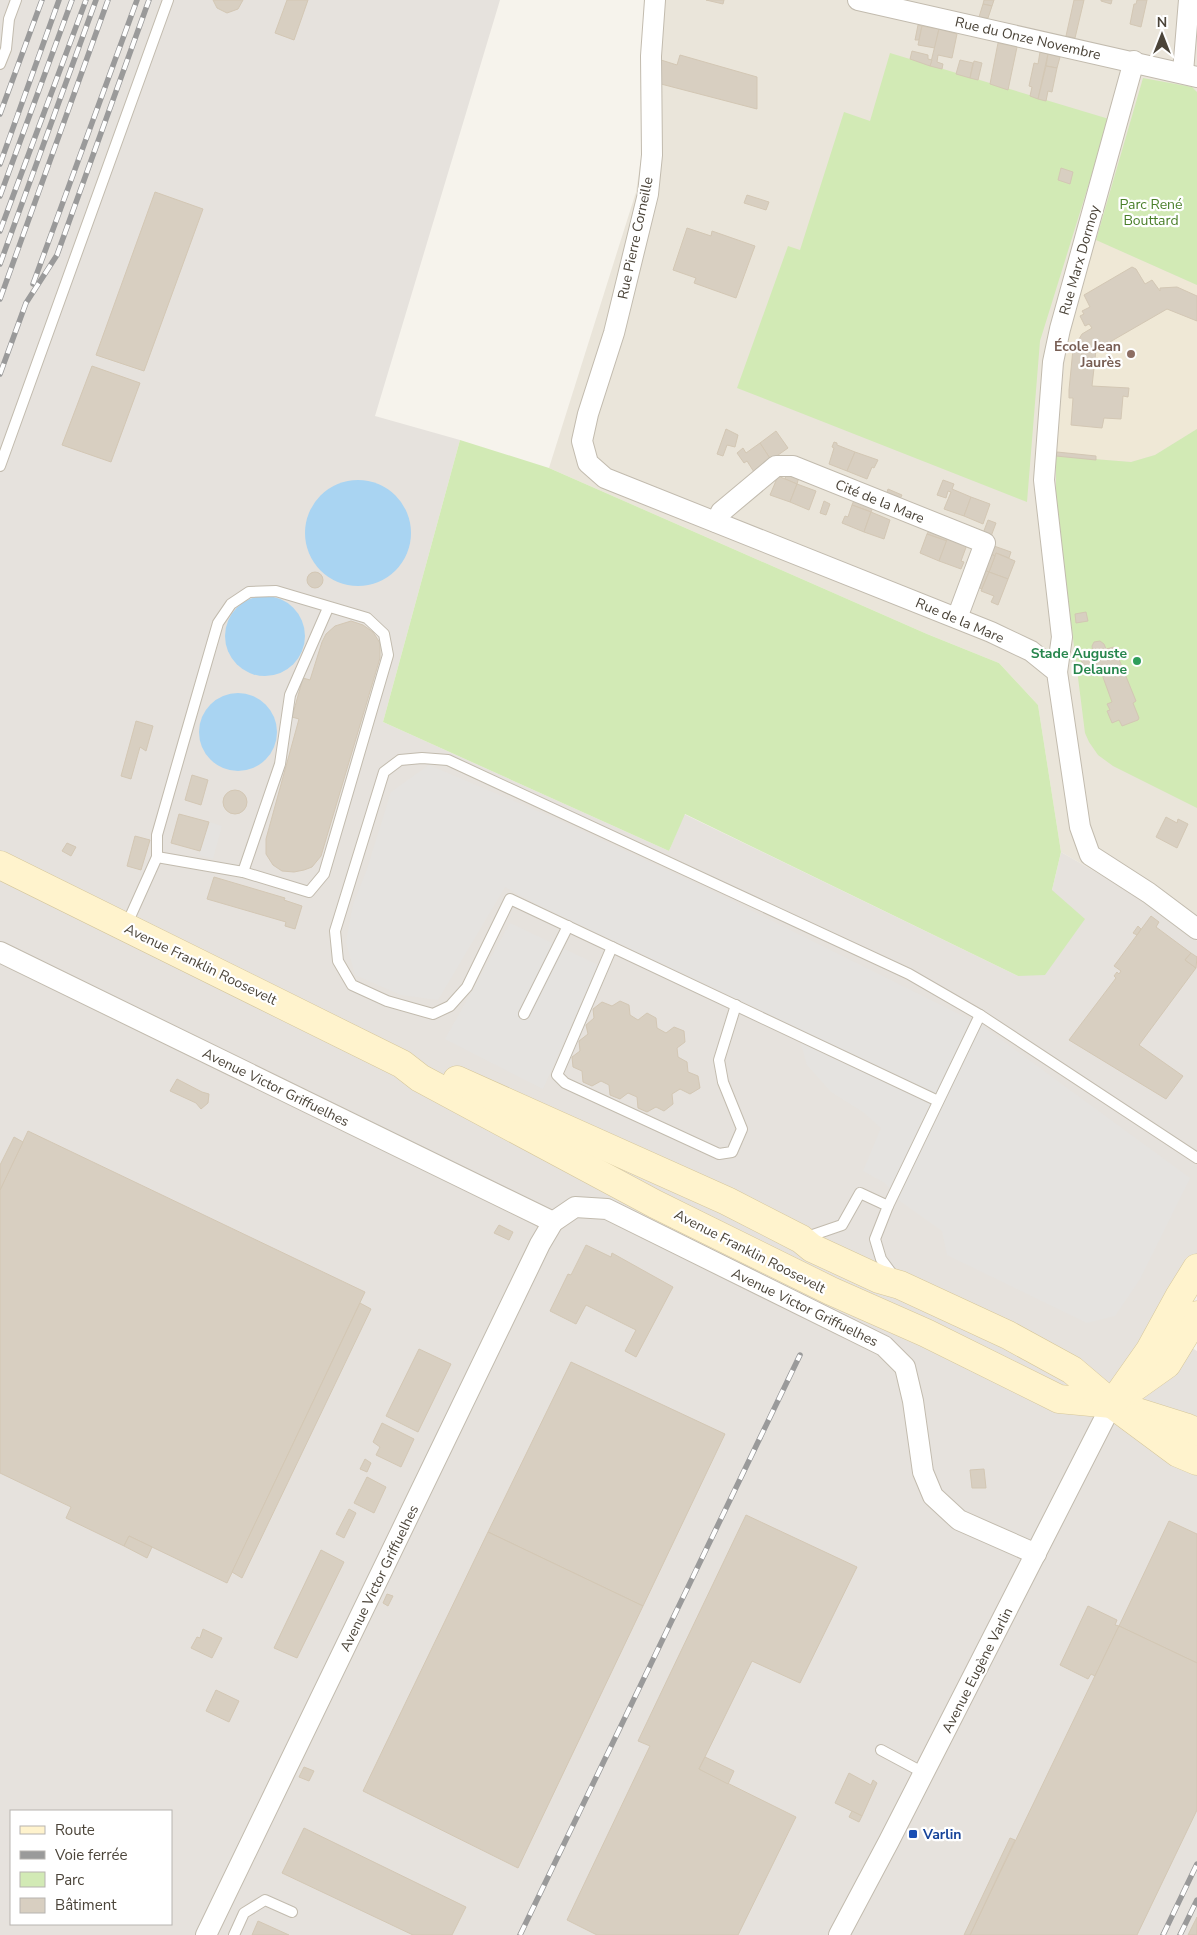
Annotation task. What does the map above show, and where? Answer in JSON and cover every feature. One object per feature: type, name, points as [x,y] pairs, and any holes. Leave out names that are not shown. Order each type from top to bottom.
[{"type":"main road","name":"Avenue Franklin Roosevelt","points":[[0,865],[402,1064],[420,1078],[655,1204],[831,1291],[926,1333],[1059,1399],[1112,1404],[1197,1432]]},
{"type":"main road","name":"Avenue Franklin Roosevelt","points":[[402,1064],[426,1066],[540,1116],[727,1201],[801,1239],[812,1248],[878,1279],[900,1284],[1008,1335],[1072,1370],[1112,1404],[1178,1453],[1197,1460]]},
{"type":"main road","points":[[1112,1404],[1150,1350],[1197,1268]]},
{"type":"main road","points":[[1112,1404],[1168,1364],[1197,1314]]},
{"type":"street","name":"Rue Pierre Corneille","points":[[582,441],[588,414],[614,333],[648,194],[652,155],[651,56],[654,0]]},
{"type":"street","name":"Rue du Onze Novembre","points":[[858,0],[1190,74]]},
{"type":"street","points":[[1189,0],[1190,74]]},
{"type":"street","name":"Rue Marx Dormoy","points":[[1057,672],[1062,637],[1044,480],[1053,362],[1060,329],[1134,62]]},
{"type":"street","name":"Rue de la Mare","points":[[582,441],[588,463],[605,478],[991,632],[1031,651],[1057,672]]},
{"type":"street","name":"Cité de la Mare","points":[[716,522],[721,512],[776,466],[793,466],[802,469],[985,543],[957,618]]},
{"type":"street","points":[[1057,672],[1080,827],[1090,855],[1149,893],[1197,929]]},
{"type":"street","name":"Avenue Victor Griffuelhes","points":[[0,952],[553,1222]]},
{"type":"street","name":"Avenue Victor Griffuelhes","points":[[210,1934],[540,1244],[553,1222],[575,1207],[607,1209],[884,1346],[905,1367],[913,1401],[924,1472],[932,1496],[959,1520],[1036,1554]]},
{"type":"street","name":"Avenue Eugène Varlin","points":[[840,1935],[1112,1404]]},
{"type":"lane","points":[[0,64],[6,49],[9,20],[16,0]]},
{"type":"lane","points":[[0,466],[168,0]]},
{"type":"lane","points":[[125,927],[156,857],[157,834],[218,623],[231,604],[250,592],[276,591],[328,608],[367,618],[384,634],[388,654],[324,874],[309,892],[243,872],[156,857]]},
{"type":"lane","points":[[243,872],[280,764],[290,695],[328,608]]},
{"type":"lane","points":[[938,1101],[510,899],[467,987],[450,1006],[433,1014],[387,1001],[352,985],[338,961],[335,931],[384,772],[400,760],[422,758],[448,760],[909,974],[980,1015],[1197,1158]]},
{"type":"lane","points":[[524,1014],[568,926]]},
{"type":"lane","points":[[612,947],[557,1075],[565,1083],[719,1154],[732,1152],[742,1129],[723,1082],[719,1060],[736,1006]]},
{"type":"lane","points":[[900,1284],[881,1259],[875,1239],[888,1206],[980,1015]]},
{"type":"lane","points":[[801,1239],[842,1224],[860,1193],[888,1206]]},
{"type":"lane","points":[[881,1750],[924,1773]]},
{"type":"lane","points":[[234,1935],[244,1913],[265,1900],[292,1912]]},
{"type":"shaded area","points":[[0,0],[500,0],[375,416],[460,440],[383,722],[669,851],[684,814],[1018,976],[1052,890],[1061,852],[1141,898],[1197,941],[1197,1285],[1165,1333],[1197,1351],[1197,1935],[0,1935]]},
{"type":"shaded area","points":[[665,0],[1197,0],[1197,941],[1141,898],[1061,852],[1038,705],[999,663],[927,634],[549,468],[636,192]]},
{"type":"shaded area","name":"École Jean Jaurès","points":[[1096,240],[1197,285],[1197,429],[1155,455],[1131,462],[1056,456],[1066,350],[1072,320]]},
{"type":"shaded area","points":[[429,765],[556,819],[706,888],[981,1025],[1190,1178],[1140,1279],[1115,1316],[1087,1323],[947,1255],[942,1231],[900,1201],[885,1183],[863,1171],[881,1128],[863,1112],[831,1092],[807,1065],[796,1027],[536,904],[505,887],[438,1000],[401,995],[355,975],[346,942],[353,904],[367,869],[391,792]]},
{"type":"shaded area","points":[[209,822],[222,826],[213,859],[199,855]]},
{"type":"shaded area","points":[[510,923],[598,965],[543,1089],[445,1039]]},
{"type":"green space","points":[[890,53],[1109,119],[1040,341],[1027,502],[737,388],[788,246],[800,250],[844,112],[870,121]]},
{"type":"green space","name":"Parc René Bouttard","points":[[1143,78],[1192,87],[1197,92],[1197,285],[1096,240]]},
{"type":"green space","name":"Stade Auguste Delaune","points":[[1197,429],[1197,808],[1113,766],[1098,755],[1085,733],[1056,503],[1056,456],[1131,462],[1155,455]]},
{"type":"green space","points":[[460,440],[549,468],[927,634],[999,663],[1038,705],[1061,852],[1052,890],[1085,919],[1045,975],[1018,976],[685,814],[669,851],[383,722]]},
{"type":"water","points":[[358,480],[378,484],[396,495],[407,513],[411,533],[407,553],[396,571],[378,582],[358,586],[338,582],[320,571],[309,553],[305,533],[309,513],[320,495],[338,484]]},
{"type":"water","points":[[265,596],[280,599],[293,608],[302,621],[305,636],[302,651],[293,664],[280,673],[265,676],[250,673],[237,664],[228,651],[225,636],[228,621],[237,608],[250,599]]},
{"type":"water","points":[[238,693],[253,696],[265,705],[274,717],[277,732],[274,747],[265,759],[253,768],[238,771],[223,768],[211,759],[202,747],[199,732],[202,717],[211,705],[223,696]]},
{"type":"building","points":[[213,0],[243,0],[238,9],[227,13],[217,8]]},
{"type":"building","points":[[287,0],[308,0],[294,40],[275,33]]},
{"type":"building","points":[[706,0],[724,0],[723,4]]},
{"type":"building","points":[[984,0],[994,0],[992,6],[983,4]]},
{"type":"building","points":[[1074,0],[1084,0],[1075,38],[1066,36]]},
{"type":"building","points":[[1101,0],[1112,0],[1111,4]]},
{"type":"building","points":[[1137,0],[1147,0],[1141,27],[1130,24],[1134,4],[1136,4]]},
{"type":"building","points":[[983,4],[992,6],[988,18],[979,17]]},
{"type":"building","points":[[918,25],[922,26],[919,40],[915,40]]},
{"type":"building","points":[[922,26],[939,29],[935,48],[918,45]]},
{"type":"building","points":[[939,29],[957,34],[952,58],[938,55],[937,62],[943,64],[942,69],[930,66]]},
{"type":"building","points":[[998,43],[1017,47],[1008,90],[990,84]]},
{"type":"building","points":[[912,51],[928,55],[928,59],[932,60],[930,66],[910,59]]},
{"type":"building","points":[[1040,52],[1048,54],[1038,99],[1030,96],[1032,87],[1029,86],[1034,63],[1038,64]]},
{"type":"building","points":[[1048,54],[1060,57],[1057,68],[1046,66]]},
{"type":"building","points":[[680,55],[757,77],[757,109],[661,84],[661,60],[677,65]]},
{"type":"building","points":[[960,60],[973,63],[970,78],[956,74]]},
{"type":"building","points":[[974,61],[982,63],[978,80],[970,78]]},
{"type":"building","points":[[1046,66],[1057,68],[1052,92],[1048,91],[1046,101],[1038,99]]},
{"type":"building","points":[[1061,168],[1073,172],[1070,184],[1058,180]]},
{"type":"building","points":[[155,192],[203,209],[144,371],[96,355]]},
{"type":"building","points":[[747,195],[769,202],[766,210],[744,203]]},
{"type":"building","points":[[687,228],[711,236],[712,231],[755,246],[736,298],[694,283],[696,278],[673,270]]},
{"type":"building","points":[[1132,267],[1136,269],[1145,284],[1152,280],[1160,291],[1160,288],[1177,287],[1197,296],[1197,321],[1167,309],[1096,350],[1092,386],[1129,388],[1128,397],[1123,396],[1121,419],[1104,418],[1102,428],[1071,425],[1073,398],[1069,398],[1069,390],[1073,349],[1082,334],[1092,328],[1089,324],[1085,326],[1080,316],[1084,314],[1082,311],[1090,307],[1084,295]]},
{"type":"building","points":[[92,366],[140,383],[111,462],[62,445]]},
{"type":"building","points":[[726,429],[738,435],[735,447],[727,445],[723,456],[717,454]]},
{"type":"building","points":[[776,431],[788,448],[771,460],[760,443]]},
{"type":"building","points":[[834,442],[855,452],[847,471],[829,464]]},
{"type":"building","points":[[760,443],[771,460],[754,472],[747,461],[744,463],[737,453],[743,448],[746,453]]},
{"type":"building","points":[[855,452],[878,460],[874,468],[872,467],[867,479],[847,471]]},
{"type":"building","points":[[1057,452],[1096,456],[1096,460],[1056,456]]},
{"type":"building","points":[[787,472],[799,477],[797,484],[785,479]]},
{"type":"building","points":[[778,476],[797,484],[790,502],[770,495]]},
{"type":"building","points":[[943,480],[954,484],[952,489],[971,497],[964,516],[944,509],[951,492],[948,491],[946,498],[937,495]]},
{"type":"building","points":[[797,484],[816,491],[809,510],[790,502]]},
{"type":"building","points":[[888,489],[902,495],[899,501],[886,496]]},
{"type":"building","points":[[971,497],[990,504],[983,524],[964,516]]},
{"type":"building","points":[[855,498],[874,505],[871,512],[852,505]]},
{"type":"building","points":[[824,501],[830,504],[826,515],[820,513]]},
{"type":"building","points":[[852,505],[871,512],[864,532],[842,523],[845,516],[848,517]]},
{"type":"building","points":[[871,512],[890,520],[884,539],[864,532]]},
{"type":"building","points":[[988,520],[996,523],[990,539],[982,536]]},
{"type":"building","points":[[931,527],[949,534],[947,541],[927,534]]},
{"type":"building","points":[[927,534],[947,541],[939,561],[920,553]]},
{"type":"building","points":[[949,534],[968,542],[961,561],[964,562],[961,569],[939,561]]},
{"type":"building","points":[[994,546],[1011,552],[1009,558],[996,553],[995,556],[991,554]]},
{"type":"building","points":[[996,553],[1015,561],[1008,579],[989,572]]},
{"type":"building","points":[[991,554],[995,556],[989,572],[982,569]]},
{"type":"building","points":[[981,569],[989,572],[982,589],[975,586]]},
{"type":"building","points":[[315,572],[323,580],[315,588],[307,580]]},
{"type":"building","points":[[989,572],[1008,579],[998,605],[991,602],[994,596],[981,591]]},
{"type":"building","points":[[1086,612],[1088,621],[1076,623],[1075,614]]},
{"type":"building","points":[[351,621],[363,625],[373,632],[380,643],[380,658],[321,856],[312,867],[294,872],[282,871],[273,865],[266,854],[266,839],[299,719],[292,717],[303,678],[310,680],[326,634],[335,626]]},
{"type":"building","points":[[1100,641],[1106,649],[1114,647],[1136,701],[1133,703],[1139,718],[1138,720],[1122,726],[1119,720],[1112,723],[1107,711],[1110,710],[1107,704],[1112,702],[1100,669],[1097,670],[1096,674],[1088,676],[1080,658],[1093,653],[1092,646],[1094,642]]},
{"type":"building","points":[[136,721],[153,726],[146,751],[140,747],[131,779],[121,776]]},
{"type":"building","points":[[192,775],[208,780],[201,805],[185,800]]},
{"type":"building","points":[[235,790],[244,793],[247,802],[244,811],[235,814],[226,811],[223,802],[226,793]]},
{"type":"building","points":[[179,814],[209,822],[200,851],[171,843]]},
{"type":"building","points":[[1166,817],[1177,823],[1178,819],[1188,824],[1177,848],[1156,837]]},
{"type":"building","points":[[135,836],[150,840],[141,870],[127,866]]},
{"type":"building","points":[[67,843],[76,847],[71,856],[62,851]]},
{"type":"building","points":[[214,877],[285,898],[284,900],[302,906],[295,929],[285,926],[286,922],[207,899]]},
{"type":"building","points":[[1151,916],[1159,922],[1156,927],[1191,953],[1185,960],[1196,968],[1139,1045],[1183,1076],[1166,1099],[1069,1040],[1116,978],[1114,976],[1117,972],[1119,974],[1121,971],[1114,966]]},
{"type":"building","points":[[1138,926],[1141,929],[1137,935],[1133,933]]},
{"type":"building","points":[[1191,953],[1197,957],[1196,968],[1185,960]]},
{"type":"building","points":[[620,1001],[629,1005],[630,1015],[638,1020],[647,1013],[656,1018],[657,1028],[666,1033],[674,1027],[684,1031],[685,1042],[677,1048],[678,1057],[687,1062],[688,1072],[698,1076],[700,1088],[690,1094],[680,1089],[672,1094],[673,1104],[664,1111],[656,1107],[647,1112],[638,1108],[637,1097],[628,1093],[620,1099],[610,1095],[609,1085],[601,1081],[592,1086],[583,1082],[582,1071],[573,1067],[572,1057],[580,1051],[579,1041],[588,1034],[586,1025],[594,1018],[593,1009],[602,1002],[612,1006]]},
{"type":"building","points":[[177,1079],[209,1094],[208,1103],[201,1109],[196,1103],[170,1091]]},
{"type":"building","points":[[28,1131],[365,1292],[227,1583],[129,1536],[124,1546],[66,1518],[71,1507],[0,1473],[0,1190]]},
{"type":"building","points":[[14,1137],[23,1142],[0,1190],[0,1165]]},
{"type":"building","points":[[499,1225],[513,1232],[509,1240],[494,1233]]},
{"type":"building","points":[[586,1245],[611,1257],[612,1253],[673,1287],[636,1357],[625,1351],[636,1330],[586,1305],[576,1324],[550,1311],[568,1274],[571,1275]]},
{"type":"building","points":[[360,1303],[371,1309],[242,1578],[232,1572]]},
{"type":"building","points":[[419,1349],[451,1364],[418,1432],[386,1416]]},
{"type":"building","points":[[571,1362],[725,1434],[643,1606],[488,1532]]},
{"type":"building","points":[[382,1423],[414,1439],[401,1467],[376,1455],[380,1447],[373,1442]]},
{"type":"building","points":[[365,1459],[371,1463],[367,1472],[360,1469]]},
{"type":"building","points":[[984,1469],[986,1488],[972,1488],[970,1470]]},
{"type":"building","points":[[367,1477],[386,1487],[374,1513],[354,1503]]},
{"type":"building","points":[[349,1509],[356,1513],[344,1538],[336,1534]]},
{"type":"building","points":[[746,1515],[857,1567],[800,1683],[752,1661],[699,1769],[796,1817],[738,1935],[597,1935],[567,1920],[650,1746],[638,1741]]},
{"type":"building","points":[[1169,1521],[1197,1534],[1197,1663],[1119,1626]]},
{"type":"building","points":[[488,1532],[643,1606],[518,1868],[363,1791]]},
{"type":"building","points":[[129,1536],[152,1547],[147,1558],[124,1546]]},
{"type":"building","points":[[321,1550],[344,1562],[297,1658],[274,1648]]},
{"type":"building","points":[[387,1594],[393,1596],[388,1606],[383,1603]]},
{"type":"building","points":[[1088,1606],[1117,1620],[1115,1625],[1119,1626],[1095,1676],[1091,1674],[1088,1679],[1060,1665]]},
{"type":"building","points":[[1119,1626],[1197,1663],[1197,1810],[1137,1935],[970,1935]]},
{"type":"building","points":[[203,1629],[222,1638],[212,1658],[191,1648],[197,1637],[200,1638]]},
{"type":"building","points":[[216,1690],[239,1701],[229,1722],[206,1711]]},
{"type":"building","points":[[705,1757],[734,1771],[728,1784],[699,1769]]},
{"type":"building","points":[[304,1767],[314,1771],[309,1781],[299,1777]]},
{"type":"building","points":[[849,1773],[871,1785],[873,1780],[877,1783],[862,1816],[835,1803]]},
{"type":"building","points":[[852,1811],[862,1816],[859,1822],[849,1817]]},
{"type":"building","points":[[304,1828],[466,1907],[452,1935],[413,1935],[282,1873]]},
{"type":"building","points":[[1010,1838],[1015,1840],[970,1935],[964,1935]]},
{"type":"building","points":[[1197,1917],[1197,1935],[1188,1935]]},
{"type":"building","points":[[258,1921],[289,1935],[252,1935]]},
{"type":"railway","points":[[0,114],[42,0]]},
{"type":"railway","points":[[0,164],[59,0]]},
{"type":"railway","points":[[0,196],[72,0]]},
{"type":"railway","points":[[0,231],[86,0]]},
{"type":"railway","points":[[0,264],[96,0]]},
{"type":"railway","points":[[0,299],[108,0]]},
{"type":"railway","points":[[33,284],[137,0]]},
{"type":"railway","points":[[0,374],[26,303],[57,255],[149,0]]},
{"type":"railway","points":[[520,1935],[800,1355]]},
{"type":"railway","points":[[1163,1935],[1197,1864]]},
{"type":"railway","points":[[1180,1935],[1197,1900]]},
{"type":"place","name":"École Jean Jaurès","points":[[1131,354]]},
{"type":"place","name":"Stade Auguste Delaune","points":[[1137,661]]},
{"type":"place","name":"Varlin","points":[[913,1834]]}]
